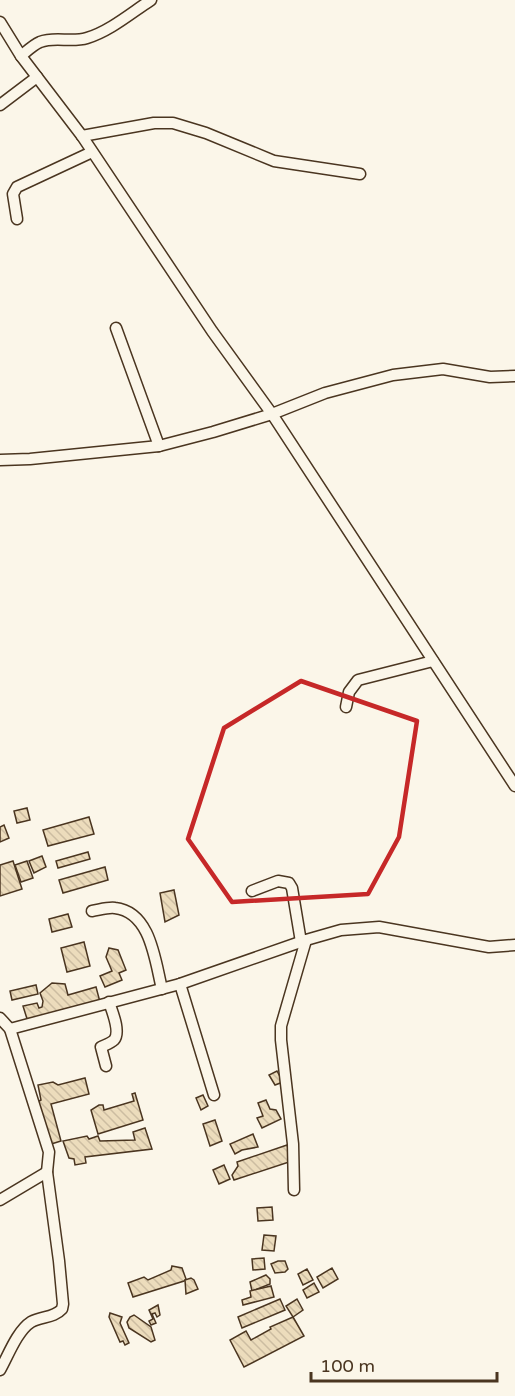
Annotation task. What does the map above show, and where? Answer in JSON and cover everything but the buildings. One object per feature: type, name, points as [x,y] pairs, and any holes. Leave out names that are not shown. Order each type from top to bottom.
[{"type":"street","points":[[21,56],[41,42],[51,40],[68,42],[99,34],[151,0]]},
{"type":"street","points":[[0,22],[21,56],[82,136],[212,331],[272,414],[515,786]]},
{"type":"street","points":[[0,105],[37,77]]},
{"type":"street","points":[[82,136],[154,123],[173,123],[206,133],[274,161],[360,174]]},
{"type":"street","points":[[17,219],[13,194],[17,188],[92,152]]},
{"type":"street","points":[[116,328],[159,446]]},
{"type":"street","points":[[0,460],[159,446],[272,414],[325,393],[393,375],[443,369],[490,377],[515,376]]},
{"type":"street","points":[[346,707],[352,684],[358,680],[433,661]]},
{"type":"street","points":[[252,891],[278,881],[289,883],[303,941],[281,1026],[293,1144],[294,1190]]},
{"type":"street","points":[[92,911],[115,908],[131,913],[144,926],[162,989]]},
{"type":"street","points":[[10,1029],[180,984],[341,930],[379,927],[489,947],[515,945]]},
{"type":"street","points":[[180,984],[214,1095]]},
{"type":"street","points":[[106,1066],[101,1047],[113,1041],[117,1031],[109,1002]]},
{"type":"street","points":[[0,1018],[10,1029],[49,1152],[47,1172],[59,1261],[62,1309],[56,1315],[30,1323],[24,1329],[0,1370]]},
{"type":"street","points":[[0,1200],[47,1172]]},
{"type":"highlighted area","points":[[301,681],[417,721],[399,837],[368,894],[232,902],[188,839],[224,728]]}]
